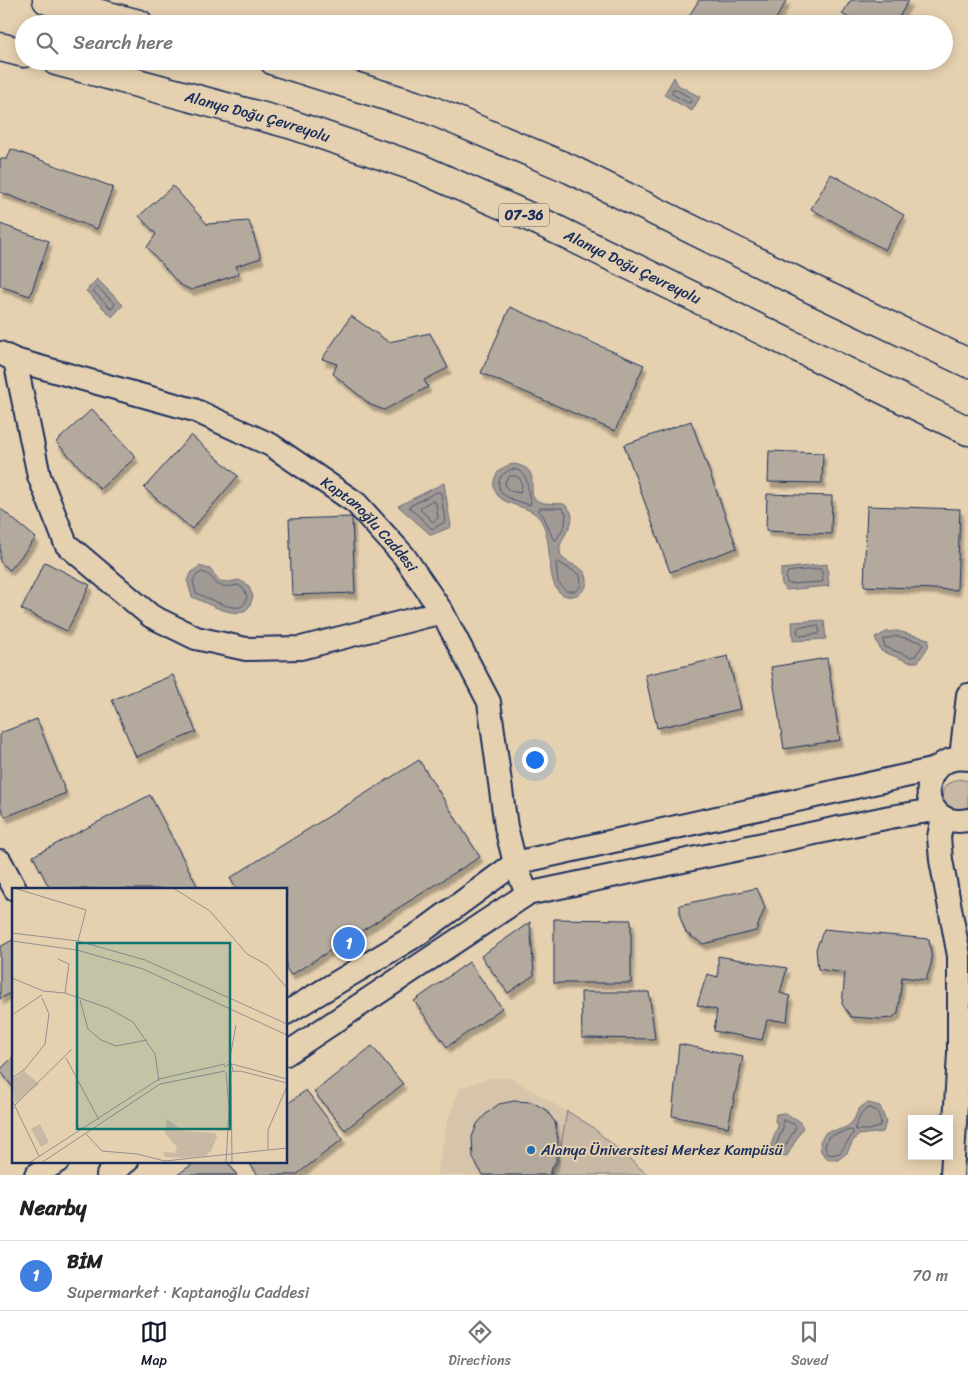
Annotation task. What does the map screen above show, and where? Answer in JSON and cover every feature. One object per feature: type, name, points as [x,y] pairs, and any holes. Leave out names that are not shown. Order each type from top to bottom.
[{"type":"highway","points":[[47,0],[105,15]]},
{"type":"highway","points":[[0,47],[15,51]]},
{"type":"highway","name":"Alanya Doğu Çevreyolu","points":[[89,70],[293,125],[419,168],[543,223],[968,431]]},
{"type":"highway","points":[[303,70],[431,110],[570,169],[814,290],[968,363]]},
{"type":"street","name":"Kaptanoğlu Caddesi","points":[[8,357],[194,410],[271,445],[356,503],[404,556],[442,612],[490,702],[506,828],[515,863],[526,894]]},
{"type":"street","points":[[8,357],[39,476],[66,544],[151,616],[196,638],[246,650],[301,648],[442,612]]},
{"type":"street","points":[[968,695],[964,759],[952,759],[943,763],[930,777],[928,787],[929,797],[939,813],[951,821],[968,820]]},
{"type":"street","points":[[288,1012],[420,932],[515,863],[936,769]]},
{"type":"street","points":[[288,1053],[526,894],[890,817],[939,813]]},
{"type":"street","points":[[939,813],[941,860],[959,956],[959,1053],[952,1175]]},
{"type":"street","points":[[0,861],[14,888]]},
{"type":"street","points":[[36,1175],[56,1162]]},
{"type":"street","points":[[108,1175],[126,1162]]},
{"type":"shaded area","points":[[958,779],[968,781],[968,814],[959,816],[942,802],[943,790],[947,784]]},
{"type":"shaded area","name":"Alanya Üniversitesi Merkez Kampüsü","points":[[490,1078],[511,1078],[591,1126],[648,1175],[437,1175],[448,1119],[460,1088]]},
{"type":"shaded area","points":[[567,1111],[591,1126],[648,1175],[552,1175],[551,1172],[558,1162]]},
{"type":"water","points":[[674,77],[678,85],[700,97],[692,111],[664,95]]},
{"type":"water","points":[[97,279],[123,305],[112,317],[86,291]]},
{"type":"water","points":[[513,464],[528,470],[532,480],[533,496],[536,500],[546,503],[564,504],[570,511],[571,524],[563,538],[560,551],[565,560],[585,573],[587,584],[580,593],[570,596],[564,595],[559,592],[555,585],[552,577],[547,537],[540,519],[529,510],[502,499],[497,494],[494,488],[496,475],[501,469]]},
{"type":"water","points":[[444,483],[451,527],[431,535],[398,506]]},
{"type":"water","points":[[827,564],[829,586],[786,590],[783,586],[781,569]]},
{"type":"water","points":[[199,566],[210,569],[220,581],[239,580],[248,585],[253,596],[249,607],[244,611],[229,612],[192,597],[187,580]]},
{"type":"water","points":[[824,620],[826,639],[793,641],[792,622]]},
{"type":"water","points":[[897,631],[929,639],[928,647],[918,662],[909,662],[881,651],[875,638],[886,632]]},
{"type":"water","points":[[869,1103],[880,1106],[886,1122],[883,1132],[859,1135],[853,1141],[847,1153],[838,1160],[829,1160],[821,1152],[820,1141],[826,1132],[848,1126],[853,1121],[858,1110]]},
{"type":"water","points":[[784,1113],[798,1120],[803,1127],[787,1156],[775,1153],[772,1150],[772,1142],[778,1126],[775,1121],[776,1114]]},
{"type":"building","points":[[699,0],[787,0],[778,15],[690,15]]},
{"type":"building","points":[[851,0],[909,0],[900,15],[842,14]]},
{"type":"building","points":[[11,149],[113,187],[97,229],[0,192],[0,159],[7,159]]},
{"type":"building","points":[[831,174],[904,215],[885,250],[811,209]]},
{"type":"building","points":[[173,186],[207,224],[249,221],[261,258],[236,266],[239,274],[191,290],[179,284],[147,247],[156,234],[139,216]]},
{"type":"building","points":[[0,224],[49,241],[30,296],[0,286]]},
{"type":"building","points":[[510,307],[644,365],[615,431],[481,373]]},
{"type":"building","points":[[351,316],[389,342],[430,333],[448,368],[424,380],[428,387],[384,410],[371,405],[333,374],[337,364],[322,359]]},
{"type":"building","points":[[92,409],[136,457],[100,489],[56,442]]},
{"type":"building","points":[[691,421],[737,548],[670,572],[624,445]]},
{"type":"building","points":[[191,435],[238,476],[192,529],[144,488]]},
{"type":"building","points":[[769,451],[823,453],[822,483],[768,482]]},
{"type":"building","points":[[767,494],[832,496],[831,534],[766,531]]},
{"type":"building","points":[[867,506],[960,509],[957,590],[864,586]]},
{"type":"building","points":[[0,508],[36,538],[10,570],[0,562]]},
{"type":"building","points":[[352,517],[355,593],[292,595],[289,519]]},
{"type":"building","points":[[45,562],[90,585],[67,631],[21,609]]},
{"type":"building","points":[[728,656],[740,709],[657,728],[645,675]]},
{"type":"building","points":[[827,658],[840,740],[784,749],[771,667]]},
{"type":"building","points":[[173,675],[196,732],[136,757],[112,700]]},
{"type":"building","points":[[37,719],[66,793],[5,817],[0,805],[0,733]]},
{"type":"building","points":[[419,760],[480,857],[291,975],[288,971],[288,888],[235,888],[230,878]]},
{"type":"building","points":[[150,795],[198,888],[49,888],[33,856]]},
{"type":"building","points":[[757,888],[765,907],[756,931],[703,944],[686,933],[680,917],[680,905]]},
{"type":"building","points":[[554,919],[631,920],[631,983],[554,983]]},
{"type":"building","points":[[530,922],[534,975],[508,993],[481,956]]},
{"type":"building","points":[[824,929],[929,939],[932,961],[926,980],[902,977],[898,1013],[892,1018],[851,1017],[842,1004],[845,973],[818,969],[816,949]]},
{"type":"building","points":[[12,940],[12,992],[0,999],[0,947]]},
{"type":"building","points":[[718,956],[787,968],[780,993],[790,996],[787,1021],[767,1020],[762,1040],[714,1031],[717,1010],[697,1005],[707,974],[718,977]]},
{"type":"building","points":[[469,962],[502,1008],[447,1047],[414,1001]]},
{"type":"building","points":[[581,992],[649,992],[655,1039],[582,1038]]},
{"type":"building","points":[[679,1044],[743,1057],[728,1127],[672,1116]]},
{"type":"building","points":[[372,1046],[403,1084],[345,1130],[314,1092]]},
{"type":"building","points":[[12,1058],[12,1086],[0,1070]]},
{"type":"building","points":[[306,1090],[343,1139],[296,1175],[258,1175],[249,1162],[288,1162],[288,1104]]},
{"type":"building","points":[[514,1101],[532,1102],[546,1110],[555,1122],[558,1140],[556,1161],[550,1171],[550,1175],[483,1175],[473,1158],[472,1137],[477,1124],[499,1104]]},
{"type":"building","points":[[196,1162],[228,1162],[237,1175],[177,1175]]},
{"type":"place","name":"BİM","points":[[349,943]]},
{"type":"place","name":"Alanya Üniversitesi Merkez Kampüsü","points":[[531,1150]]}]
